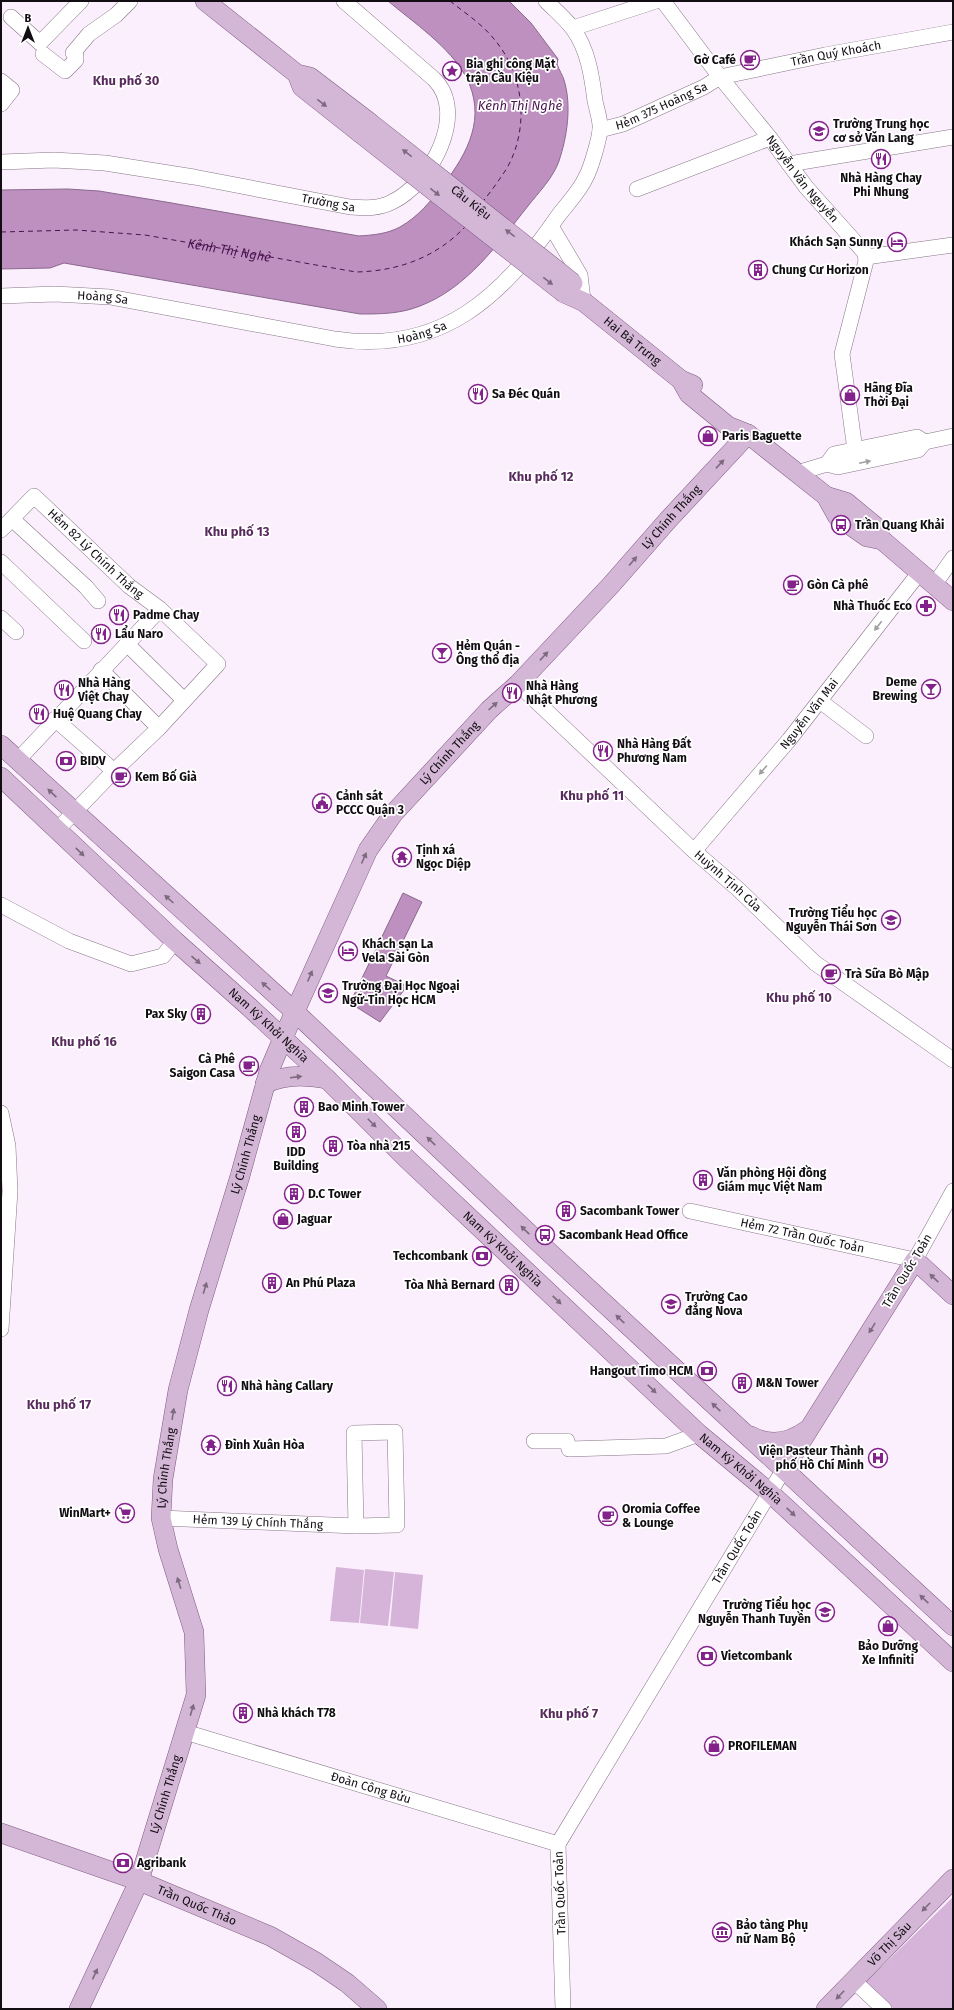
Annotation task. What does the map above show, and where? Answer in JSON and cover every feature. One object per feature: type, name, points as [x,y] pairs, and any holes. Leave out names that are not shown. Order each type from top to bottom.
[{"type":"main road","name":"Cầu Kiệu","points":[[205,1],[297,74],[302,87],[364,128],[569,288]]},
{"type":"main road","name":"Hai Bà Trưng","points":[[569,288],[681,380],[689,394],[728,426],[748,434],[826,496],[838,516],[867,537],[882,540],[953,601]]},
{"type":"main road","name":"Lý Chính Thắng","points":[[79,2009],[139,1881],[196,1695],[194,1632],[168,1549],[161,1518],[163,1479],[178,1390],[199,1310],[240,1176],[265,1084],[294,1012],[368,850],[393,814],[489,710],[518,684],[614,582],[668,520],[748,434]]},
{"type":"main road","points":[[1,745],[294,1012],[537,1241],[953,1626]]},
{"type":"main road","name":"Nam Kỳ Khởi Nghĩa","points":[[1,777],[175,941],[327,1079],[406,1158],[699,1434],[769,1492],[953,1662]]},
{"type":"main road","points":[[265,1084],[274,1080],[304,1076],[327,1079]]},
{"type":"main road","points":[[915,1260],[953,1296]]},
{"type":"main road","name":"Trần Quốc Toản","points":[[784,1469],[807,1430],[915,1260]]},
{"type":"main road","points":[[745,1433],[768,1442],[778,1442],[797,1437],[807,1430]]},
{"type":"main road","name":"Trần Quốc Thảo","points":[[1,1833],[139,1881],[270,1936],[316,1962],[347,1983],[376,2009]]},
{"type":"main road","name":"Võ Thị Sáu","points":[[826,2009],[953,1879]]},
{"type":"street","points":[[11,17],[40,43],[81,1]]},
{"type":"street","points":[[43,54],[65,71],[76,60],[76,56],[72,53],[89,34],[116,15],[130,1]]},
{"type":"street","name":"Trường Sa","points":[[1,162],[54,160],[105,163],[194,177],[350,207],[373,208],[391,202],[406,193],[415,184],[435,160],[441,149],[446,124],[444,96],[440,86],[434,79],[344,1]]},
{"type":"street","name":"Hoàng Sa","points":[[1,296],[56,294],[110,297],[335,340],[360,342],[393,341],[438,328],[476,308],[506,280],[552,226],[586,177],[600,130],[592,79],[580,40],[573,28],[546,1]]},
{"type":"street","points":[[573,28],[656,1]]},
{"type":"street","name":"Nguyễn Văn Nguyễn","points":[[663,1],[720,77],[770,138],[789,164],[866,257]]},
{"type":"street","name":"Trần Quý Khoách","points":[[720,77],[825,55],[953,32]]},
{"type":"street","name":"Hẻm 375 Hoàng Sa","points":[[600,130],[623,124],[704,87],[720,77]]},
{"type":"street","points":[[1,81],[12,90],[1,104]]},
{"type":"street","points":[[789,164],[953,137]]},
{"type":"street","points":[[637,189],[770,138]]},
{"type":"street","points":[[552,226],[580,275],[583,301]]},
{"type":"street","points":[[854,450],[842,354],[866,257],[953,245]]},
{"type":"street","points":[[797,473],[827,464],[838,467],[918,450],[925,442],[953,436]]},
{"type":"street","points":[[827,464],[834,454],[917,437],[925,442]]},
{"type":"street","name":"Hẻm 82 Lý Chính Thắng","points":[[12,519],[34,496],[129,586],[160,609],[218,664],[184,700]]},
{"type":"street","points":[[1,530],[12,519],[81,582],[98,601]]},
{"type":"street","name":"Nguyễn Văn Mai","points":[[694,851],[789,740],[820,701],[926,579],[953,558]]},
{"type":"street","points":[[1,562],[84,641]]},
{"type":"street","points":[[17,760],[160,609]]},
{"type":"street","points":[[1,618],[16,632]]},
{"type":"street","points":[[58,830],[114,771],[159,728],[184,700],[127,644]]},
{"type":"street","points":[[101,670],[159,728]]},
{"type":"street","name":"Huỳnh Tịnh Của","points":[[518,684],[694,851],[738,889],[815,963],[953,1060]]},
{"type":"street","points":[[820,701],[866,736]]},
{"type":"street","points":[[55,719],[114,771]]},
{"type":"street","points":[[1,905],[69,941],[132,964],[163,956],[175,941]]},
{"type":"street","points":[[1,1113],[8,1146],[10,1191],[1,1329]]},
{"type":"street","name":"Trần Quốc Toản","points":[[915,1260],[953,1191]]},
{"type":"street","name":"Hẻm 72 Trần Quốc Toản","points":[[690,1211],[915,1260]]},
{"type":"street","name":"Hẻm 139 Lý Chính Thắng","points":[[161,1518],[356,1526],[397,1525],[395,1432],[354,1433],[356,1526]]},
{"type":"street","points":[[534,1441],[567,1441],[568,1450],[666,1446],[699,1434]]},
{"type":"street","name":"Trần Quốc Toản","points":[[563,2009],[558,1844],[784,1469]]},
{"type":"street","name":"Đoàn Công Bửu","points":[[184,1732],[558,1844]]},
{"type":"street","points":[[854,1980],[884,2009]]},
{"type":"shaded area","points":[[336,1567],[364,1570],[359,1623],[330,1621]]},
{"type":"shaded area","points":[[365,1569],[394,1572],[388,1626],[360,1623]]},
{"type":"shaded area","points":[[395,1572],[423,1575],[418,1629],[390,1626]]},
{"type":"shaded area","points":[[953,1897],[953,2009],[894,2009],[865,1983]]},
{"type":"water","name":"Kênh Thị Nghè","points":[[388,1],[509,1],[531,23],[558,59],[557,64],[566,90],[568,100],[568,121],[559,161],[553,173],[493,250],[467,277],[452,288],[437,298],[405,311],[360,314],[64,263],[50,268],[1,269],[1,190],[68,189],[99,191],[359,236],[385,233],[407,223],[429,203],[460,160],[472,134],[475,120],[475,106],[472,92],[466,77],[451,55]]},
{"type":"water","points":[[403,893],[422,902],[386,976],[407,986],[380,1022],[350,1003]]},
{"type":"ferry route","points":[[450,1],[484,28],[504,53],[512,68],[520,101],[521,118],[519,135],[514,152],[507,168],[484,200]]},
{"type":"ferry route","points":[[1,232],[76,230],[145,235],[356,272],[387,269],[415,261],[441,247],[465,227]]},
{"type":"place","name":"Gờ Café","points":[[750,60]]},
{"type":"place","name":"Bia ghi công Mặt trận Cầu Kiệu","points":[[452,71]]},
{"type":"place","name":"Trường Trung học cơ sở Văn Lang","points":[[819,131]]},
{"type":"place","name":"Nhà Hàng Chay Phi Nhung","points":[[881,159]]},
{"type":"place","name":"Khách Sạn Sunny","points":[[897,242]]},
{"type":"place","name":"Chung Cư Horizon","points":[[758,270]]},
{"type":"place","name":"Sa Đéc Quán","points":[[478,394]]},
{"type":"place","name":"Hãng Đĩa Thời Đại","points":[[850,395]]},
{"type":"place","name":"Paris Baguette","points":[[708,436]]},
{"type":"place","name":"Trần Quang Khải","points":[[841,525]]},
{"type":"place","name":"Gòn Cà phê","points":[[793,585]]},
{"type":"place","name":"Nhà Thuốc Eco","points":[[926,606]]},
{"type":"place","name":"Padme Chay","points":[[119,615]]},
{"type":"place","name":"Lẩu Naro","points":[[101,634]]},
{"type":"place","name":"Hẻm Quán - Ông thổ địa","points":[[442,653]]},
{"type":"place","name":"Deme Brewing","points":[[931,689]]},
{"type":"place","name":"Nhà Hàng Việt Chay","points":[[64,690]]},
{"type":"place","name":"Nhà Hàng Nhật Phương","points":[[512,693]]},
{"type":"place","name":"Huệ Quang Chay","points":[[39,714]]},
{"type":"place","name":"Nhà Hàng Đất Phương Nam","points":[[603,751]]},
{"type":"place","name":"BIDV","points":[[66,761]]},
{"type":"place","name":"Kem Bố Già","points":[[121,777]]},
{"type":"place","name":"Cảnh sát PCCC Quận 3","points":[[322,803]]},
{"type":"place","name":"Tịnh xá Ngọc Diệp","points":[[402,857]]},
{"type":"place","name":"Trường Tiểu học Nguyễn Thái Sơn","points":[[891,920]]},
{"type":"place","name":"Khách sạn La Vela Sài Gòn","points":[[348,951]]},
{"type":"place","name":"Trà Sữa Bò Mập","points":[[831,974]]},
{"type":"place","name":"Trường Đại Học Ngoại Ngữ-Tin Học HCM","points":[[328,993]]},
{"type":"place","name":"Pax Sky","points":[[201,1014]]},
{"type":"place","name":"Cà Phê Saigon Casa","points":[[249,1066]]},
{"type":"place","name":"Bao Minh Tower","points":[[304,1107]]},
{"type":"place","name":"IDD Building","points":[[296,1132]]},
{"type":"place","name":"Tòa nhà 215","points":[[333,1146]]},
{"type":"place","name":"Văn phòng Hội đồng Giám mục Việt Nam","points":[[703,1180]]},
{"type":"place","name":"D.C Tower","points":[[294,1194]]},
{"type":"place","name":"Sacombank Tower","points":[[566,1211]]},
{"type":"place","name":"Jaguar","points":[[283,1219]]},
{"type":"place","name":"Sacombank Head Office","points":[[545,1235]]},
{"type":"place","name":"Techcombank","points":[[482,1256]]},
{"type":"place","name":"An Phú Plaza","points":[[272,1283]]},
{"type":"place","name":"Tòa Nhà Bernard","points":[[509,1285]]},
{"type":"place","name":"Trường Cao đẳng Nova","points":[[671,1304]]},
{"type":"place","name":"Hangout Timo HCM","points":[[707,1371]]},
{"type":"place","name":"M&N Tower","points":[[742,1383]]},
{"type":"place","name":"Nhà hàng Callary","points":[[227,1386]]},
{"type":"place","name":"Đình Xuân Hòa","points":[[211,1445]]},
{"type":"place","name":"Viện Pasteur Thành phố Hồ Chí Minh","points":[[878,1458]]},
{"type":"place","name":"WinMart+","points":[[125,1513]]},
{"type":"place","name":"Oromia Coffee & Lounge","points":[[608,1516]]},
{"type":"place","name":"Trường Tiểu học Nguyễn Thanh Tuyền","points":[[825,1612]]},
{"type":"place","name":"Bảo Dưỡng Xe Infiniti","points":[[888,1626]]},
{"type":"place","name":"Vietcombank","points":[[707,1656]]},
{"type":"place","name":"Nhà khách T78","points":[[243,1713]]},
{"type":"place","name":"PROFILEMAN","points":[[714,1746]]},
{"type":"place","name":"Agribank","points":[[123,1863]]},
{"type":"place","name":"Bảo tàng Phụ nữ Nam Bộ","points":[[722,1932]]},
{"type":"district","name":"Khu phố 30","points":[[126,80]]},
{"type":"district","name":"Khu phố 12","points":[[541,476]]},
{"type":"district","name":"Khu phố 13","points":[[237,531]]},
{"type":"district","name":"Khu phố 11","points":[[592,795]]},
{"type":"district","name":"Khu phố 10","points":[[799,997]]},
{"type":"district","name":"Khu phố 16","points":[[84,1041]]},
{"type":"district","name":"Khu phố 17","points":[[59,1404]]},
{"type":"district","name":"Khu phố 7","points":[[569,1713]]}]
